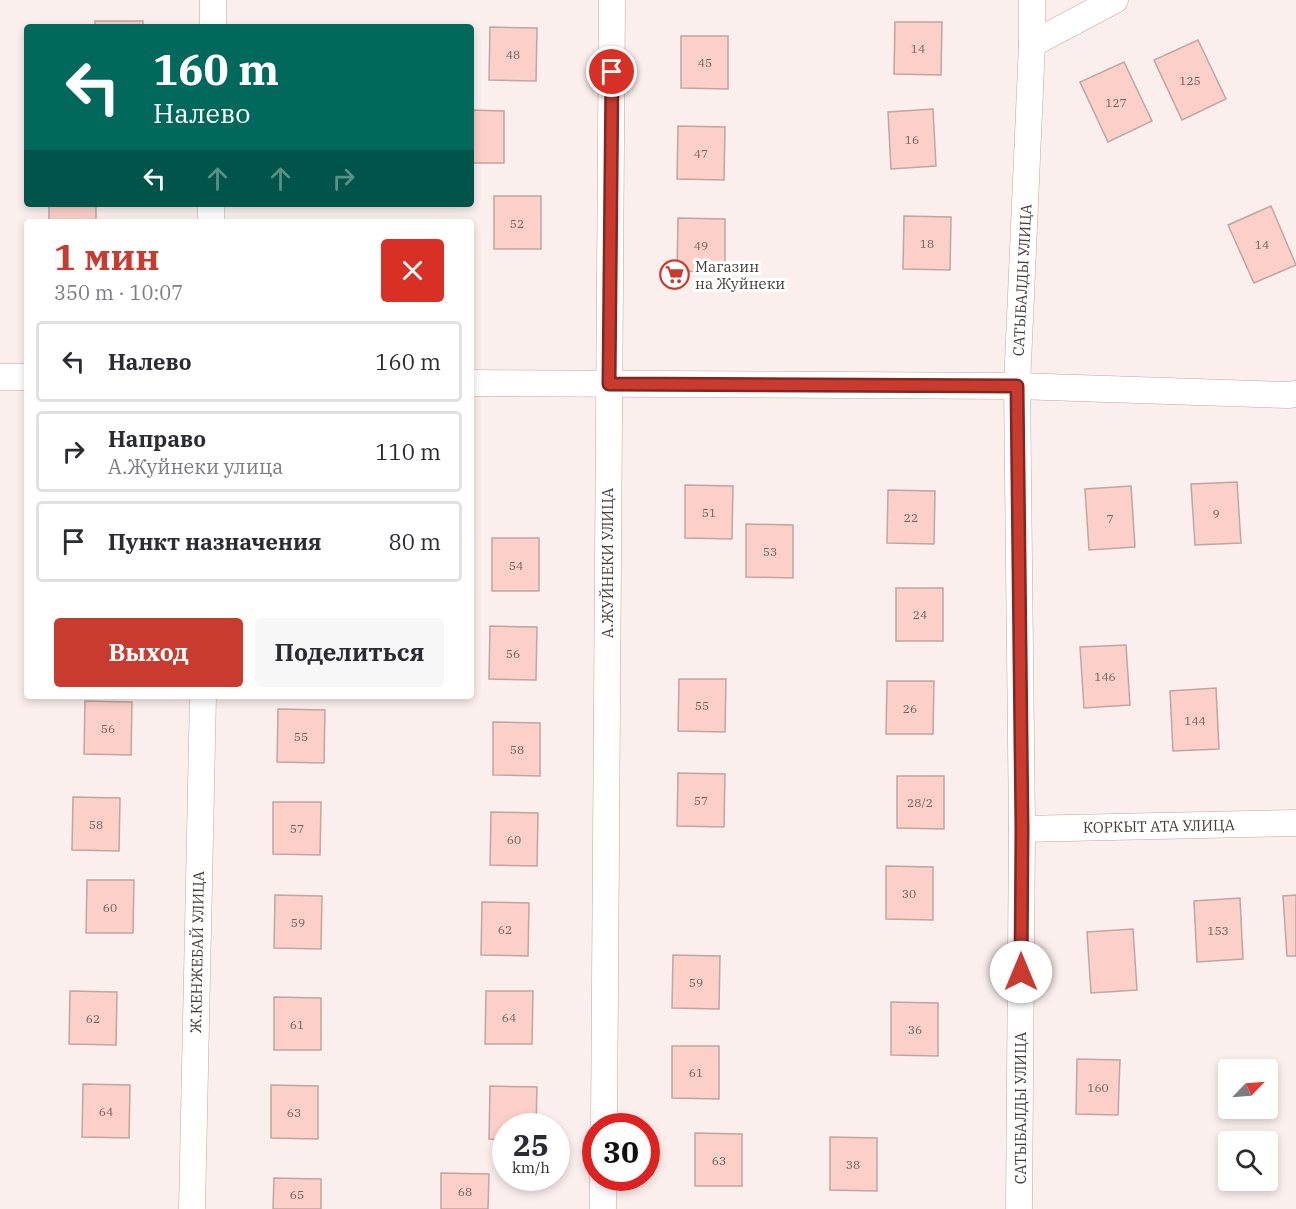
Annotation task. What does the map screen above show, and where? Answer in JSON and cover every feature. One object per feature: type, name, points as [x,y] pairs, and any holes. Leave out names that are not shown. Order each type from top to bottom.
[{"type":"street","points":[[213,0],[213,24]]},
{"type":"street","name":"А.ЖУЙНЕКИ УЛИЦА","points":[[604,1113],[612,0]]},
{"type":"street","name":"САТЫБАЛДЫ УЛИЦА","points":[[1019,1209],[1022,829],[1017,386],[1032,0]]},
{"type":"street","points":[[1032,44],[1115,0]]},
{"type":"street","points":[[0,377],[24,377]]},
{"type":"street","points":[[474,383],[1017,386],[1296,394]]},
{"type":"street","name":"Ж.КЕНЖЕБАЙ УЛИЦА","points":[[192,1209],[202,699]]},
{"type":"street","name":"КОРКЫТ АТА УЛИЦА","points":[[1022,829],[1296,823]]},
{"type":"street","points":[[603,1191],[603,1209]]},
{"type":"building","points":[[95,21],[143,21],[143,24],[95,24]]},
{"type":"building","points":[[895,22],[942,22],[941,75],[894,74]]},
{"type":"building","points":[[490,27],[537,28],[536,81],[489,80]]},
{"type":"building","points":[[681,36],[728,36],[728,89],[681,88]]},
{"type":"building","points":[[1198,40],[1226,99],[1182,120],[1154,60]]},
{"type":"building","points":[[1124,62],[1152,121],[1108,142],[1080,82]]},
{"type":"building","points":[[933,109],[936,166],[891,169],[888,112]]},
{"type":"building","points":[[474,110],[504,111],[504,163],[474,163]]},
{"type":"building","points":[[678,126],[725,127],[724,180],[677,179]]},
{"type":"building","points":[[494,196],[541,196],[541,249],[494,249]]},
{"type":"building","points":[[1271,206],[1296,265],[1254,283],[1228,225]]},
{"type":"building","points":[[49,207],[96,207],[96,219],[49,219]]},
{"type":"building","points":[[904,216],[951,217],[950,270],[903,269]]},
{"type":"building","points":[[678,218],[725,219],[725,272],[677,271]]},
{"type":"building","points":[[1237,482],[1241,543],[1195,545],[1191,484]]},
{"type":"building","points":[[685,485],[733,486],[732,539],[685,538]]},
{"type":"building","points":[[1131,486],[1135,547],[1089,550],[1085,489]]},
{"type":"building","points":[[888,490],[935,491],[934,544],[887,543]]},
{"type":"building","points":[[746,524],[793,525],[793,578],[746,577]]},
{"type":"building","points":[[492,538],[539,538],[539,591],[492,591]]},
{"type":"building","points":[[896,588],[943,588],[943,641],[896,641]]},
{"type":"building","points":[[490,626],[537,627],[536,680],[489,679]]},
{"type":"building","points":[[1126,645],[1130,705],[1084,708],[1080,647]]},
{"type":"building","points":[[679,679],[726,679],[725,732],[678,731]]},
{"type":"building","points":[[887,681],[934,681],[933,734],[886,734]]},
{"type":"building","points":[[1216,688],[1219,749],[1173,751],[1170,691]]},
{"type":"building","points":[[85,701],[132,702],[131,755],[84,754]]},
{"type":"building","points":[[278,709],[325,710],[324,763],[277,762]]},
{"type":"building","points":[[493,722],[540,723],[540,776],[493,775]]},
{"type":"building","points":[[678,773],[725,774],[724,827],[677,826]]},
{"type":"building","points":[[897,776],[944,776],[944,829],[897,828]]},
{"type":"building","points":[[73,797],[120,798],[119,851],[72,850]]},
{"type":"building","points":[[273,802],[321,802],[320,855],[273,854]]},
{"type":"building","points":[[491,812],[538,813],[537,866],[490,865]]},
{"type":"building","points":[[886,866],[933,867],[933,920],[886,919]]},
{"type":"building","points":[[87,880],[134,880],[133,933],[86,933]]},
{"type":"building","points":[[275,895],[322,896],[321,949],[274,948]]},
{"type":"building","points":[[1296,895],[1296,956],[1287,956],[1283,896]]},
{"type":"building","points":[[1240,898],[1243,959],[1197,962],[1194,901]]},
{"type":"building","points":[[482,902],[529,903],[528,956],[481,955]]},
{"type":"building","points":[[1133,929],[1137,990],[1091,993],[1087,932]]},
{"type":"building","points":[[673,955],[720,956],[719,1009],[672,1008]]},
{"type":"building","points":[[70,991],[117,992],[116,1045],[69,1044]]},
{"type":"building","points":[[486,991],[533,991],[532,1044],[485,1044]]},
{"type":"building","points":[[274,997],[321,998],[321,1050],[274,1050]]},
{"type":"building","points":[[891,1002],[938,1003],[938,1056],[891,1055]]},
{"type":"building","points":[[672,1046],[719,1046],[719,1099],[672,1098]]},
{"type":"building","points":[[1077,1059],[1120,1060],[1118,1115],[1076,1114]]},
{"type":"building","points":[[83,1084],[130,1085],[129,1138],[82,1137]]},
{"type":"building","points":[[271,1085],[318,1086],[318,1139],[271,1138]]},
{"type":"building","points":[[490,1086],[537,1087],[536,1113],[492,1113],[492,1139],[489,1139]]},
{"type":"building","points":[[695,1133],[742,1134],[742,1186],[695,1186]]},
{"type":"building","points":[[830,1137],[877,1138],[877,1191],[830,1190]]},
{"type":"building","points":[[441,1173],[489,1174],[488,1209],[441,1209]]},
{"type":"building","points":[[274,1178],[321,1179],[321,1209],[273,1209]]},
{"type":"place","name":"Магазин на Жуйнеки","points":[[674,275]]},
{"type":"route","points":[[612,72],[609,384],[1017,386],[1022,829],[1021,972]]}]
